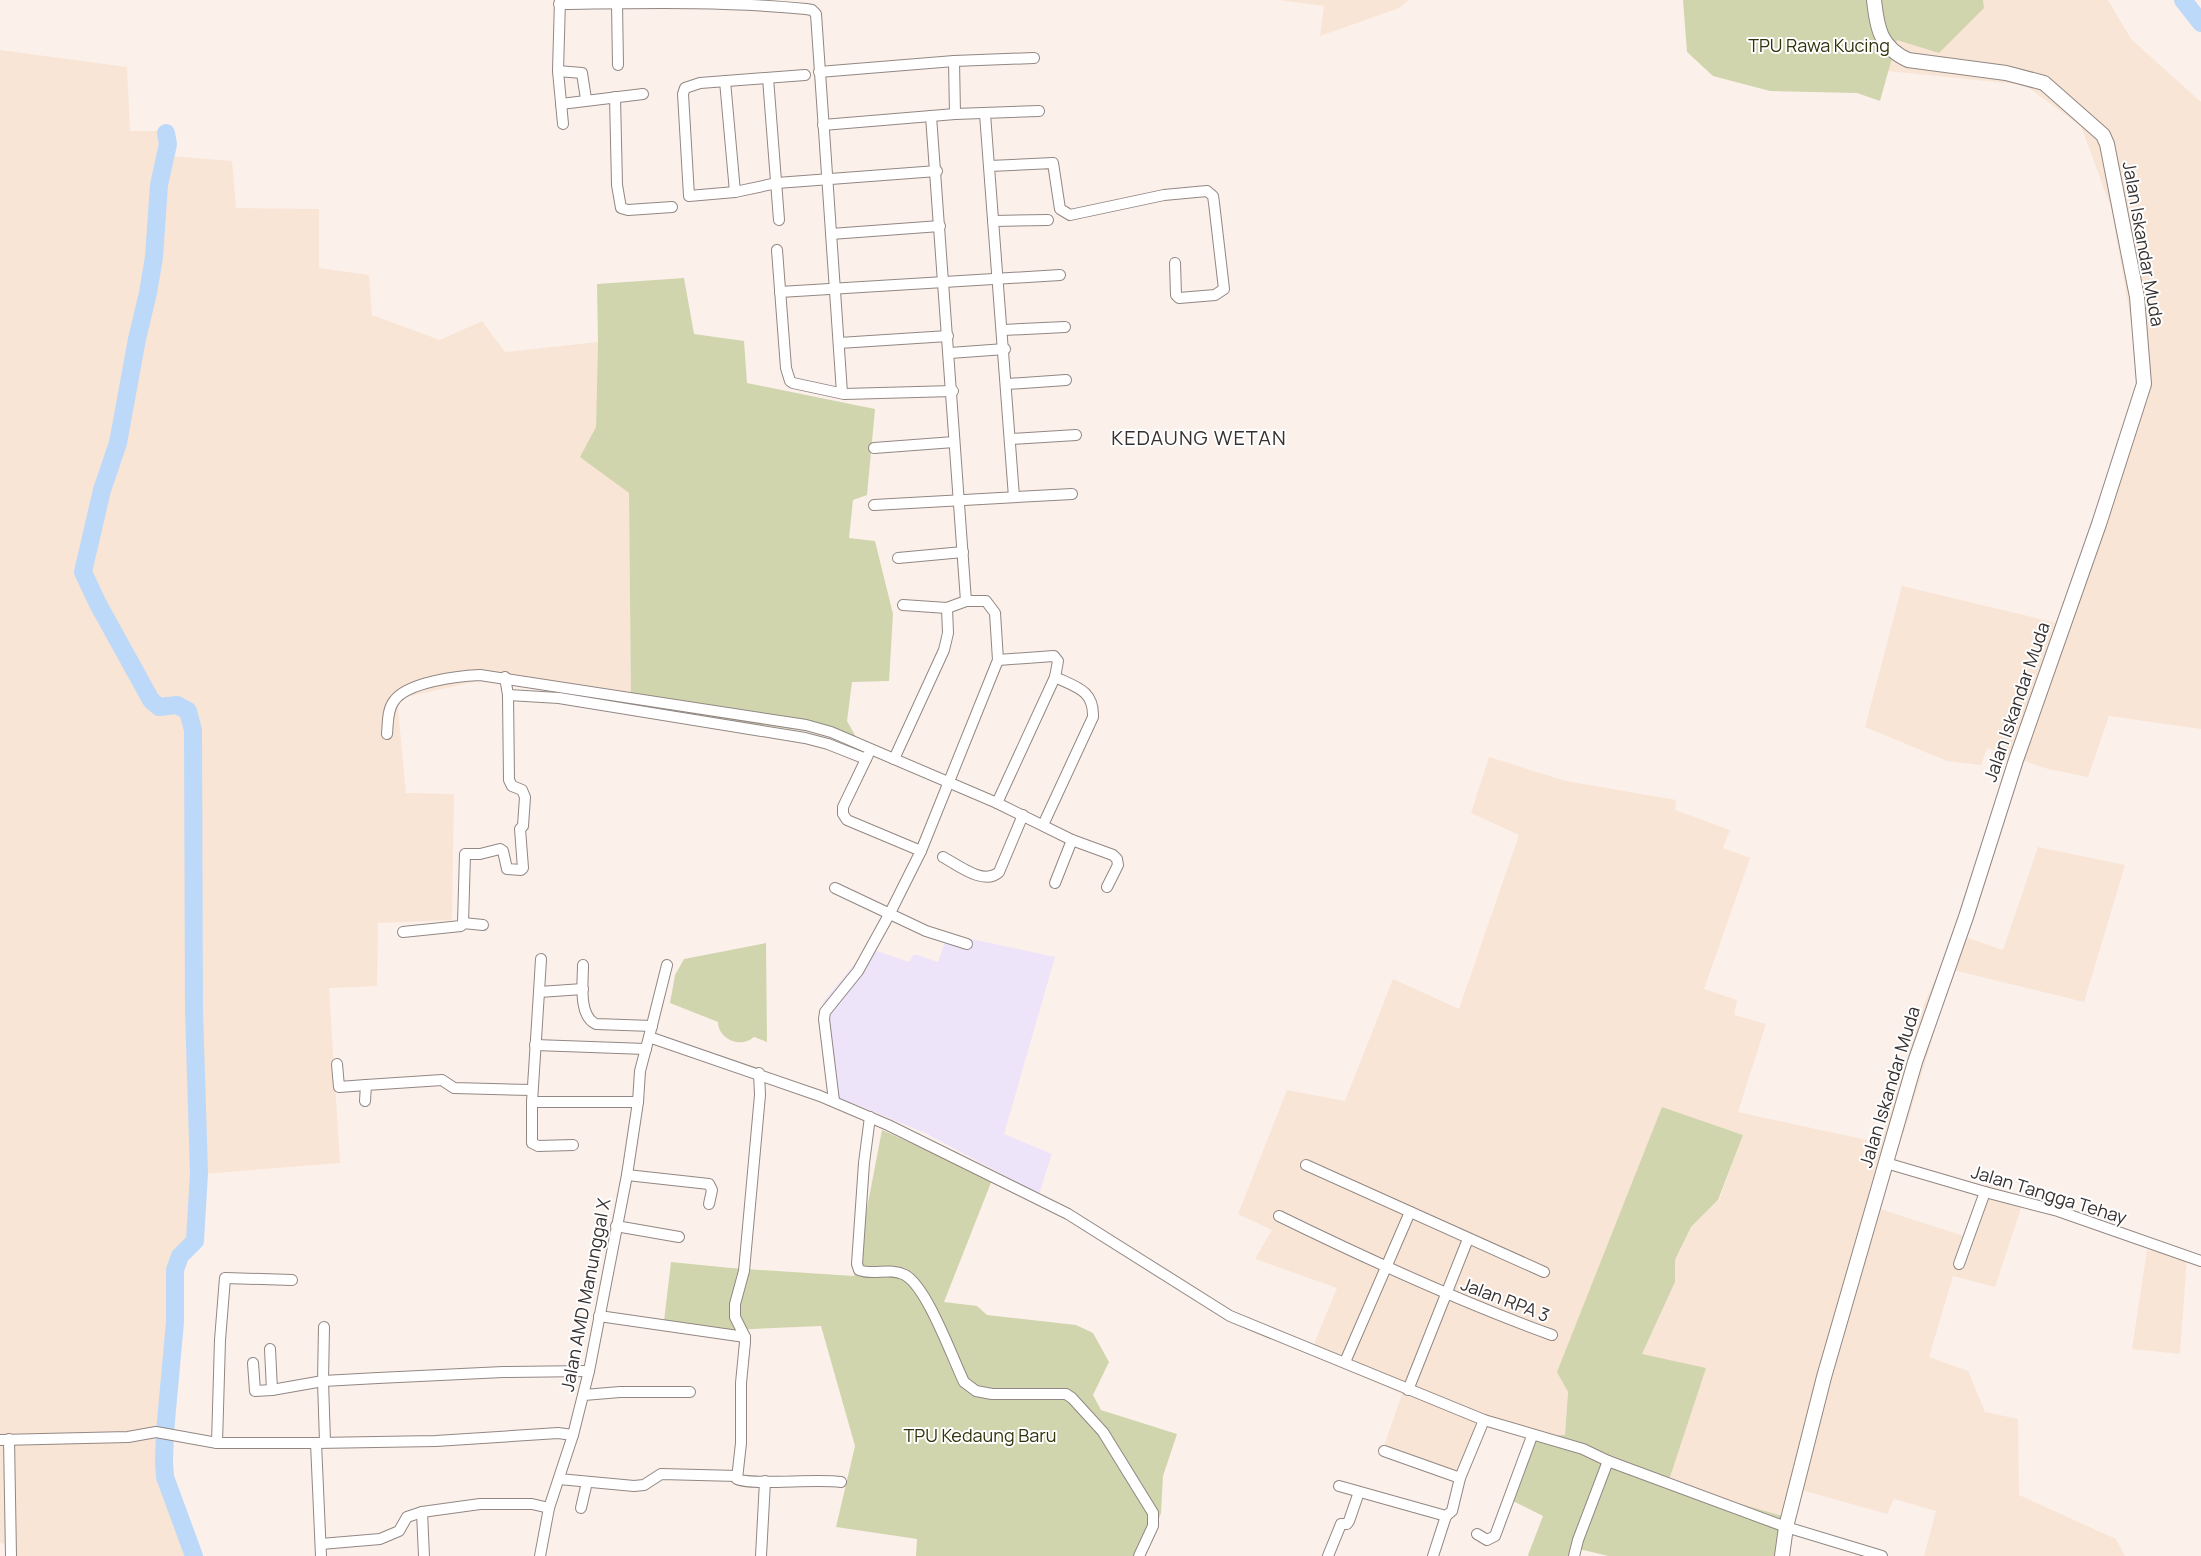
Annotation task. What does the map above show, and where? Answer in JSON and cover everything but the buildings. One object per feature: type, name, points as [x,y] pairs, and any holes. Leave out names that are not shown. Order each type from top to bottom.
[{"type":"street","name":"Jalan Iskandar Muda","points":[[1782,1556],[1786,1527],[1824,1377],[1915,1062],[1966,917],[2016,760],[2099,524],[2144,384],[2137,296],[2107,144],[2103,135],[2044,84],[2006,73],[1908,60],[1894,53],[1878,31],[1874,0]]},
{"type":"street","points":[[563,124],[558,71],[559,2],[767,2],[812,10],[816,14],[842,394]]},
{"type":"street","points":[[616,3],[618,65]]},
{"type":"street","points":[[819,72],[954,61],[1034,58]]},
{"type":"street","points":[[954,61],[955,114]]},
{"type":"street","points":[[558,71],[582,73],[586,99]]},
{"type":"street","points":[[805,75],[726,81],[685,88],[683,94],[688,195],[690,197],[735,192],[777,183],[937,171]]},
{"type":"street","points":[[768,78],[779,220]]},
{"type":"street","points":[[726,81],[735,192]]},
{"type":"street","points":[[561,104],[586,99],[644,94]]},
{"type":"street","points":[[615,96],[616,185],[621,208],[628,210],[672,207]]},
{"type":"street","points":[[823,125],[955,114],[1039,111]]},
{"type":"street","points":[[985,114],[996,277],[1003,330],[1014,497]]},
{"type":"street","points":[[931,116],[937,171],[953,391],[954,442],[966,601]]},
{"type":"street","points":[[989,166],[1053,163],[1060,208],[1070,215],[1164,195],[1207,191],[1213,196],[1224,288],[1215,295],[1179,298],[1176,295],[1175,263]]},
{"type":"street","points":[[993,221],[1048,220]]},
{"type":"street","points":[[831,234],[940,226]]},
{"type":"street","points":[[778,250],[786,368],[790,381],[842,394],[953,391]]},
{"type":"street","points":[[780,292],[996,277],[1060,275]]},
{"type":"street","points":[[1003,330],[1065,327]]},
{"type":"street","points":[[839,343],[948,336]]},
{"type":"street","points":[[950,353],[1004,349]]},
{"type":"street","points":[[1007,384],[1066,380]]},
{"type":"street","points":[[1011,440],[1076,435]]},
{"type":"street","points":[[874,448],[954,442]]},
{"type":"street","points":[[874,505],[1072,494]]},
{"type":"street","points":[[898,558],[962,552]]},
{"type":"street","points":[[834,1101],[824,1019],[825,1012],[858,971],[890,913],[920,850],[998,660],[995,613],[986,601],[966,601],[947,608],[903,605]]},
{"type":"street","points":[[894,759],[944,650],[948,633],[947,608]]},
{"type":"street","points":[[997,803],[1055,677],[1058,662],[1054,656],[998,660]]},
{"type":"street","points":[[387,734],[392,702],[404,690],[468,675],[505,677],[806,725],[831,732],[997,803],[1072,840],[1113,855],[1117,859],[1118,864],[1107,887]]},
{"type":"street","points":[[403,932],[462,926],[465,854],[480,854],[500,849],[503,850],[507,869],[521,870],[523,868],[520,829],[523,826],[524,797],[522,790],[512,786],[509,780],[508,696],[505,677]]},
{"type":"street","points":[[1043,825],[1093,717],[1094,708],[1090,696],[1083,690],[1055,677]]},
{"type":"street","points":[[508,696],[559,698],[805,738],[823,742],[866,759]]},
{"type":"street","points":[[870,749],[843,807],[843,814],[847,820],[920,850]]},
{"type":"street","points":[[943,857],[977,875],[984,877],[995,875],[999,872],[1023,815]]},
{"type":"street","points":[[1055,883],[1072,840]]},
{"type":"street","points":[[835,888],[926,932],[967,944]]},
{"type":"street","points":[[463,923],[483,925]]},
{"type":"street","points":[[540,959],[532,1090],[532,1143],[538,1146],[573,1145]]},
{"type":"street","points":[[583,965],[582,989],[586,1015],[589,1021],[596,1024],[652,1026]]},
{"type":"street","name":"Jalan AMD Manunggal X","points":[[540,1556],[549,1508],[584,1395],[627,1175],[638,1102],[640,1071],[668,965]]},
{"type":"street","points":[[539,992],[582,989]]},
{"type":"street","points":[[649,1037],[760,1074],[834,1101],[870,1117],[1068,1214],[1226,1314],[1484,1420],[1532,1436],[1583,1449],[1608,1461],[1786,1527],[1882,1556]]},
{"type":"street","points":[[535,1045],[646,1049]]},
{"type":"street","points":[[337,1064],[339,1086],[442,1080],[454,1088],[532,1090]]},
{"type":"street","points":[[760,1074],[760,1094],[744,1271],[735,1304],[735,1317],[745,1337],[741,1383],[741,1443],[737,1476],[738,1481],[824,1480],[840,1482]]},
{"type":"street","points":[[365,1101],[366,1085]]},
{"type":"street","points":[[532,1102],[638,1102]]},
{"type":"street","points":[[870,1117],[864,1163],[856,1264],[860,1270],[866,1272],[893,1272],[905,1275],[921,1289],[964,1382],[976,1391],[992,1394],[1066,1394],[1072,1398],[1103,1432],[1153,1513],[1153,1526],[1139,1556]]},
{"type":"street","name":"Jalan Tangga Tehay","points":[[1886,1163],[2058,1211],[2201,1261]]},
{"type":"street","points":[[1306,1165],[1544,1272]]},
{"type":"street","points":[[627,1175],[709,1184],[712,1190],[709,1204]]},
{"type":"street","points":[[1960,1264],[1985,1192]]},
{"type":"street","points":[[1345,1362],[1410,1212]]},
{"type":"street","name":"Jalan RPA 3","points":[[1279,1216],[1386,1268],[1552,1336]]},
{"type":"street","points":[[616,1226],[679,1236]]},
{"type":"street","points":[[1408,1390],[1468,1239]]},
{"type":"street","points":[[217,1442],[220,1340],[225,1278],[292,1280]]},
{"type":"street","points":[[599,1316],[745,1337]]},
{"type":"street","points":[[321,1556],[320,1442],[324,1327]]},
{"type":"street","points":[[270,1349],[272,1390]]},
{"type":"street","points":[[253,1363],[256,1391],[323,1381],[503,1372],[589,1371]]},
{"type":"street","points":[[584,1395],[620,1392],[690,1392]]},
{"type":"street","points":[[1433,1556],[1446,1516],[1452,1512],[1460,1478],[1484,1420]]},
{"type":"street","points":[[11,1556],[4,1439],[128,1438],[156,1432],[167,1432],[184,1437],[217,1442],[436,1441],[558,1433],[573,1435]]},
{"type":"street","points":[[1477,1534],[1487,1540],[1495,1536],[1532,1436]]},
{"type":"street","points":[[1384,1451],[1460,1478]]},
{"type":"street","points":[[1574,1556],[1578,1540],[1608,1461]]},
{"type":"street","points":[[559,1479],[634,1486],[644,1485],[661,1474],[737,1476]]},
{"type":"street","points":[[761,1556],[765,1481]]},
{"type":"street","points":[[581,1508],[587,1482]]},
{"type":"street","points":[[1339,1486],[1446,1516]]},
{"type":"street","points":[[1328,1556],[1341,1524],[1348,1523],[1349,1521],[1359,1492]]},
{"type":"street","points":[[321,1544],[380,1539],[399,1531],[407,1517],[422,1512],[480,1504],[532,1504],[549,1508]]},
{"type":"street","points":[[422,1512],[424,1556]]},
{"type":"shaded area","points":[[1279,0],[1409,0],[1399,8],[1320,36],[1324,6]]},
{"type":"shaded area","points":[[1983,0],[2108,0],[2131,39],[2201,102],[2201,729],[2109,716],[2088,777],[2048,769],[1987,748],[1981,765],[1947,761],[1865,727],[1902,586],[2057,623],[2142,381],[2111,208],[2081,126],[2025,85],[1888,71],[1897,39],[1984,8]]},
{"type":"shaded area","points":[[0,50],[127,67],[130,131],[170,131],[169,156],[232,161],[236,208],[319,209],[319,268],[369,275],[372,315],[440,340],[482,321],[505,352],[598,342],[596,427],[581,457],[629,493],[631,704],[487,679],[397,699],[406,793],[454,794],[452,920],[378,923],[377,986],[329,988],[340,1163],[202,1174],[198,1242],[173,1264],[164,1417],[164,1476],[196,1556],[5,1556],[5,1544],[0,1543]]},
{"type":"shaded area","points":[[1489,757],[1566,781],[1676,800],[1675,810],[1730,830],[1723,848],[1750,858],[1704,989],[1737,1000],[1734,1015],[1766,1024],[1738,1112],[1876,1142],[1883,1136],[1925,1002],[1956,934],[2003,950],[2038,847],[2125,865],[2084,1002],[1953,970],[1907,1123],[1877,1208],[1964,1236],[1987,1182],[2024,1199],[1995,1287],[1953,1276],[1929,1357],[1968,1371],[1985,1412],[2018,1419],[2019,1495],[2116,1539],[2125,1556],[1924,1556],[1936,1511],[1894,1499],[1887,1514],[1791,1487],[1783,1516],[1668,1483],[1642,1354],[1675,1282],[1675,1261],[1691,1227],[1719,1200],[1743,1135],[1662,1107],[1568,1391],[1565,1435],[1528,1436],[1481,1418],[1458,1475],[1384,1446],[1402,1394],[1310,1354],[1337,1288],[1255,1259],[1272,1230],[1238,1214],[1287,1090],[1345,1101],[1393,979],[1459,1009],[1519,835],[1471,813]]},
{"type":"shaded area","points":[[948,934],[1055,957],[1004,1134],[1052,1154],[1039,1194],[925,1133],[853,1103],[831,1096],[823,1002],[868,948],[909,962],[914,954],[938,962]]},
{"type":"shaded area","points":[[2147,1250],[2187,1257],[2180,1354],[2132,1349]]},
{"type":"green space","name":"TPU Rawa Kucing","points":[[1683,0],[1983,0],[1984,8],[1939,53],[1897,40],[1880,101],[1857,93],[1770,91],[1713,76],[1687,52]]},
{"type":"green space","points":[[684,278],[694,334],[744,341],[747,383],[875,409],[867,495],[853,500],[849,538],[875,541],[893,614],[889,681],[852,682],[847,721],[865,753],[820,733],[702,717],[631,704],[629,493],[580,457],[596,427],[597,284]]},
{"type":"green space","points":[[766,943],[767,1042],[754,1037],[743,1042],[731,1040],[722,1033],[718,1022],[670,1003],[675,975],[684,959]]},
{"type":"green space","points":[[1662,1107],[1743,1135],[1718,1200],[1691,1227],[1675,1260],[1675,1282],[1642,1354],[1706,1368],[1668,1483],[1783,1516],[1779,1556],[1608,1556],[1575,1548],[1572,1556],[1529,1556],[1543,1516],[1511,1500],[1538,1436],[1565,1435],[1568,1392],[1557,1372]]},
{"type":"green space","name":"TPU Kedaung Baru","points":[[882,1130],[992,1180],[944,1302],[977,1306],[987,1315],[1076,1325],[1093,1333],[1109,1362],[1093,1395],[1101,1410],[1177,1434],[1163,1476],[1161,1513],[1144,1556],[916,1556],[917,1539],[836,1527],[855,1446],[821,1326],[731,1330],[664,1321],[671,1262],[854,1276]]},
{"type":"waterway","points":[[2183,0],[2201,23]]},
{"type":"waterway","points":[[166,133],[168,144],[159,185],[154,257],[148,293],[137,339],[118,443],[102,490],[83,572],[98,604],[151,700],[159,707],[177,705],[188,711],[193,730],[194,1010],[199,1173],[195,1241],[180,1256],[175,1270],[175,1322],[164,1461],[165,1477],[194,1556]]},
{"type":"district","name":"KEDAUNG WETAN","points":[[1199,438]]}]
